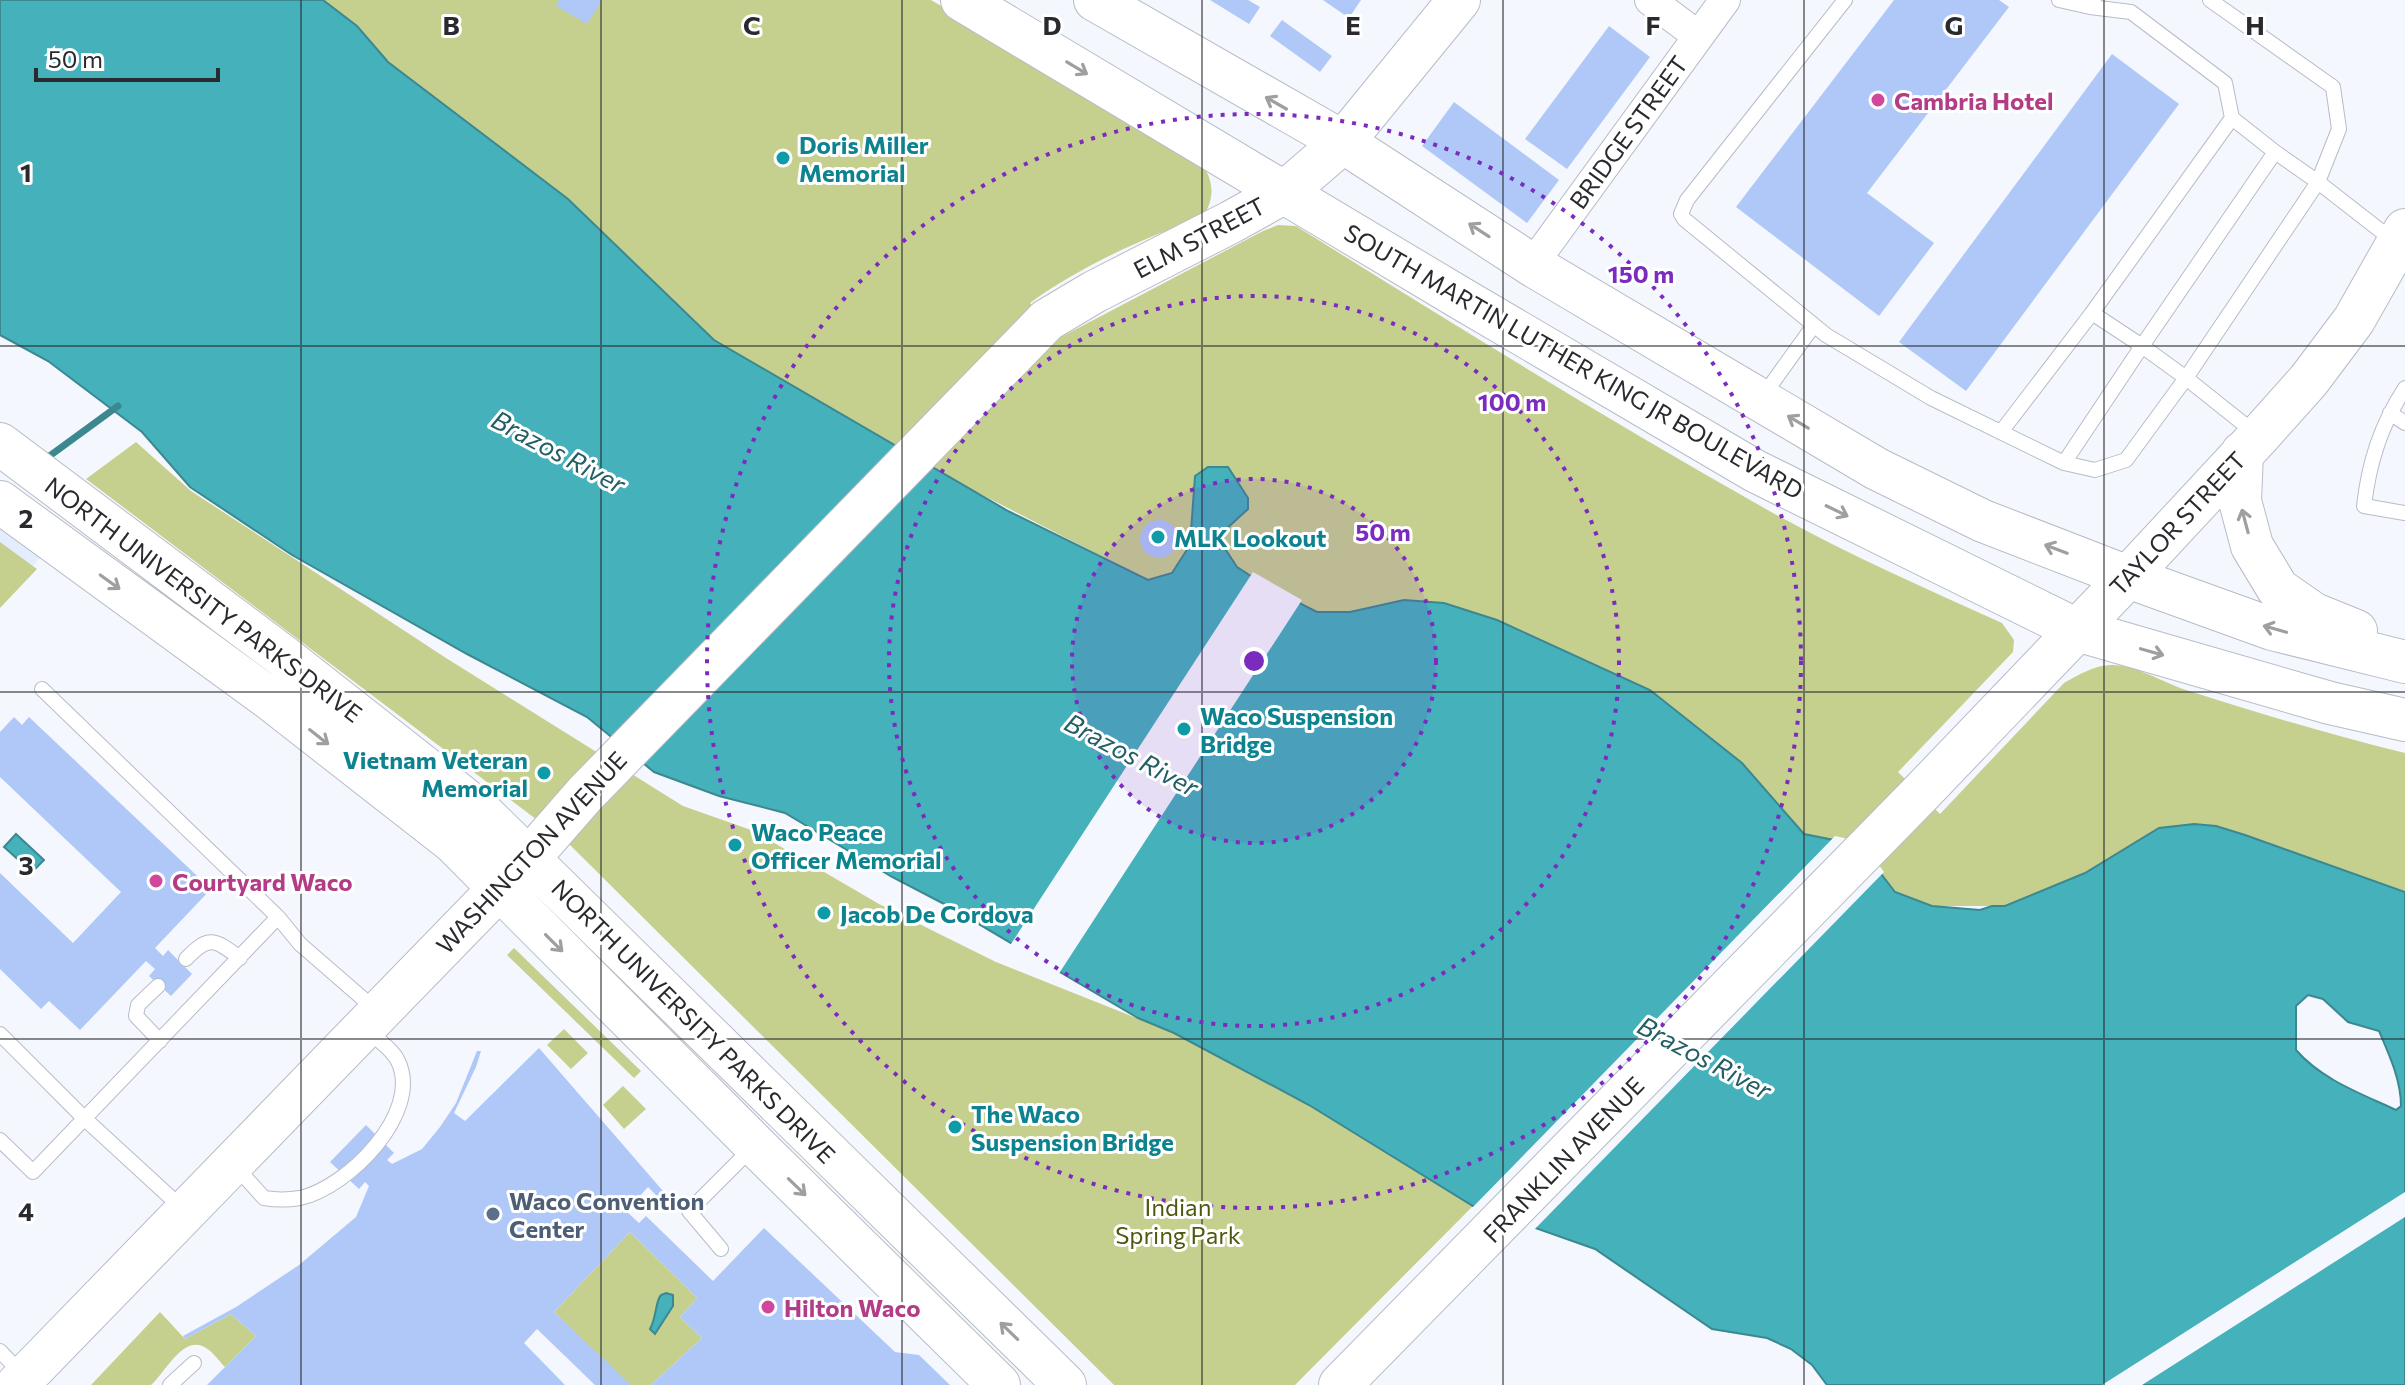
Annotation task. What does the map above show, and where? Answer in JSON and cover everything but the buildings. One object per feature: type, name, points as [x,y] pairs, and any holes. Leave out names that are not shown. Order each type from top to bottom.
[{"type":"main road","name":"SOUTH MARTIN LUTHER KING JR BOULEVARD","points":[[962,0],[1755,471],[2077,630],[2330,703],[2405,720]]},
{"type":"main road","points":[[1095,0],[1343,142],[1532,265],[1877,469],[1983,521],[2128,577],[2272,629],[2405,662]]},
{"type":"main road","name":"ELM STREET","points":[[1047,320],[1285,192],[1343,142],[1459,0]]},
{"type":"main road","name":"TAYLOR STREET","points":[[1920,794],[2128,577],[2309,380],[2354,320],[2403,241]]},
{"type":"main road","name":"WASHINGTON AVENUE","points":[[19,1374],[232,1163],[530,857],[585,794],[1047,320]]},
{"type":"main road","name":"NORTH UNIVERSITY PARKS DRIVE","points":[[0,444],[284,657],[469,802],[530,857],[1065,1385]]},
{"type":"main road","points":[[2250,445],[2240,501],[2252,546],[2278,589],[2314,614],[2405,650]]},
{"type":"main road","name":"NORTH UNIVERSITY PARKS DRIVE","points":[[0,502],[270,699],[453,842],[998,1385]]},
{"type":"main road","name":"FRANKLIN AVENUE","points":[[1340,1385],[1920,794]]},
{"type":"street","points":[[1650,0],[1698,36]]},
{"type":"street","name":"BRIDGE STREET","points":[[1532,265],[1725,0]]},
{"type":"lane","points":[[1845,0],[1687,200],[1681,214],[1826,335],[1931,398],[2064,463],[2095,470],[2126,460],[2186,378],[2318,182],[2339,129],[2333,87],[2210,0]]},
{"type":"lane","points":[[2059,0],[2131,12],[2225,83],[2232,118],[2275,152],[2403,241]]},
{"type":"lane","points":[[2001,432],[2092,313],[2232,118]]},
{"type":"lane","points":[[2064,463],[2275,152]]},
{"type":"lane","points":[[2092,313],[2186,378],[2250,445]]},
{"type":"lane","points":[[1761,400],[1814,325]]},
{"type":"lane","points":[[2405,388],[2390,413],[2374,451],[2364,506],[2405,513]]},
{"type":"lane","points":[[2390,413],[2405,423]]},
{"type":"lane","points":[[42,689],[278,917],[371,1019],[398,1060],[401,1084],[398,1110],[380,1139],[344,1176],[301,1198],[275,1200],[264,1198],[232,1163]]},
{"type":"lane","points":[[0,1140],[33,1172],[278,917]]},
{"type":"lane","points":[[186,959],[201,943],[212,941],[222,944],[240,958]]},
{"type":"lane","points":[[158,986],[138,1005],[136,1016],[160,1041]]},
{"type":"lane","points":[[0,1034],[85,1119],[185,1211]]},
{"type":"lane","points":[[721,1249],[689,1211],[755,1145]]},
{"type":"lane","points":[[170,1385],[194,1363]]},
{"type":"shaded area","points":[[0,525],[41,557],[0,601]]},
{"type":"green space","points":[[323,0],[931,0],[1194,154],[1209,176],[1210,200],[1203,217],[1113,254],[1030,303],[1063,336],[1263,231],[1278,225],[1296,226],[1712,479],[1858,557],[2002,623],[2014,640],[2013,652],[1898,772],[1940,814],[2064,683],[2098,667],[2119,665],[2240,707],[2405,753],[2405,892],[2246,835],[2194,824],[2158,828],[2085,873],[2005,906],[1932,906],[1895,892],[1859,845],[1804,834],[1742,763],[1650,690],[1497,620],[1444,603],[1404,600],[1350,612],[1317,612],[1237,567],[1223,547],[1223,531],[1195,476],[1190,545],[1172,574],[1148,580],[963,485],[714,340],[568,199],[387,61],[357,26]]},
{"type":"green space","name":"Indian Spring Park","points":[[136,442],[191,491],[446,658],[683,806],[754,831],[879,904],[996,962],[1174,1033],[1309,1105],[1473,1206],[1295,1385],[1114,1385],[569,844],[86,479]]},
{"type":"green space","points":[[0,542],[37,569],[0,608]]},
{"type":"green space","points":[[514,948],[641,1071],[634,1078],[507,955]]},
{"type":"green space","points":[[564,1029],[588,1053],[571,1069],[547,1045]]},
{"type":"green space","points":[[623,1086],[646,1109],[624,1129],[603,1105]]},
{"type":"green space","points":[[630,1232],[697,1298],[680,1317],[702,1338],[651,1385],[628,1385],[554,1312]]},
{"type":"green space","points":[[160,1312],[185,1339],[231,1314],[256,1336],[225,1367],[206,1348],[190,1346],[176,1356],[151,1385],[91,1385]]},
{"type":"water","name":"Brazos River","points":[[0,0],[323,0],[357,26],[388,62],[568,199],[714,340],[1008,511],[1148,580],[1172,573],[1190,545],[1195,476],[1208,467],[1228,467],[1248,498],[1248,509],[1224,531],[1224,547],[1237,567],[1268,587],[1317,612],[1350,612],[1404,600],[1444,603],[1497,620],[1650,690],[1742,763],[1804,834],[1859,845],[1895,892],[1932,906],[1980,910],[2005,906],[2085,873],[2159,828],[2194,824],[2216,826],[2245,835],[2405,892],[2405,1385],[1827,1385],[1812,1365],[1791,1349],[1767,1338],[1712,1329],[1595,1249],[1473,1206],[1309,1105],[1174,1033],[1138,1018],[785,813],[719,796],[654,772],[587,717],[467,654],[292,555],[190,487],[142,432],[48,361],[0,335]],"holes":[[[2308,995],[2323,999],[2348,1022],[2379,1031],[2399,1087],[2401,1106],[2396,1110],[2330,1078],[2296,1050],[2296,1006]]]},
{"type":"water","points":[[16,834],[44,860],[32,872],[4,847]]},
{"type":"water","points":[[666,1293],[673,1295],[673,1306],[655,1334],[650,1329],[659,1298]]},
{"type":"pier","name":"Waco Suspension Bridge","points":[[1253,572],[1302,600],[1058,975],[1009,947]]},
{"type":"pier","points":[[1835,836],[1862,842],[1884,872],[1532,1232],[1471,1209]]},
{"type":"pier","points":[[2405,1192],[2405,1217],[2142,1385],[2102,1385]]},
{"type":"waterway","points":[[44,460],[118,406]]},
{"type":"place","name":"Cambria Hotel","points":[[1878,100]]},
{"type":"place","name":"Doris Miller Memorial","points":[[783,158]]},
{"type":"place","name":"MLK Lookout","points":[[1158,537]]},
{"type":"place","name":"Waco Suspension Bridge","points":[[1184,729]]},
{"type":"place","name":"Vietnam Veteran Memorial","points":[[544,773]]},
{"type":"place","name":"Waco Peace Officer Memorial","points":[[735,845]]},
{"type":"place","name":"Courtyard Waco","points":[[156,881]]},
{"type":"place","name":"Jacob De Cordova","points":[[824,913]]},
{"type":"place","name":"The Waco Suspension Bridge","points":[[955,1127]]},
{"type":"place","name":"Waco Convention Center","points":[[493,1214]]},
{"type":"place","name":"Hilton Waco","points":[[768,1307]]}]
